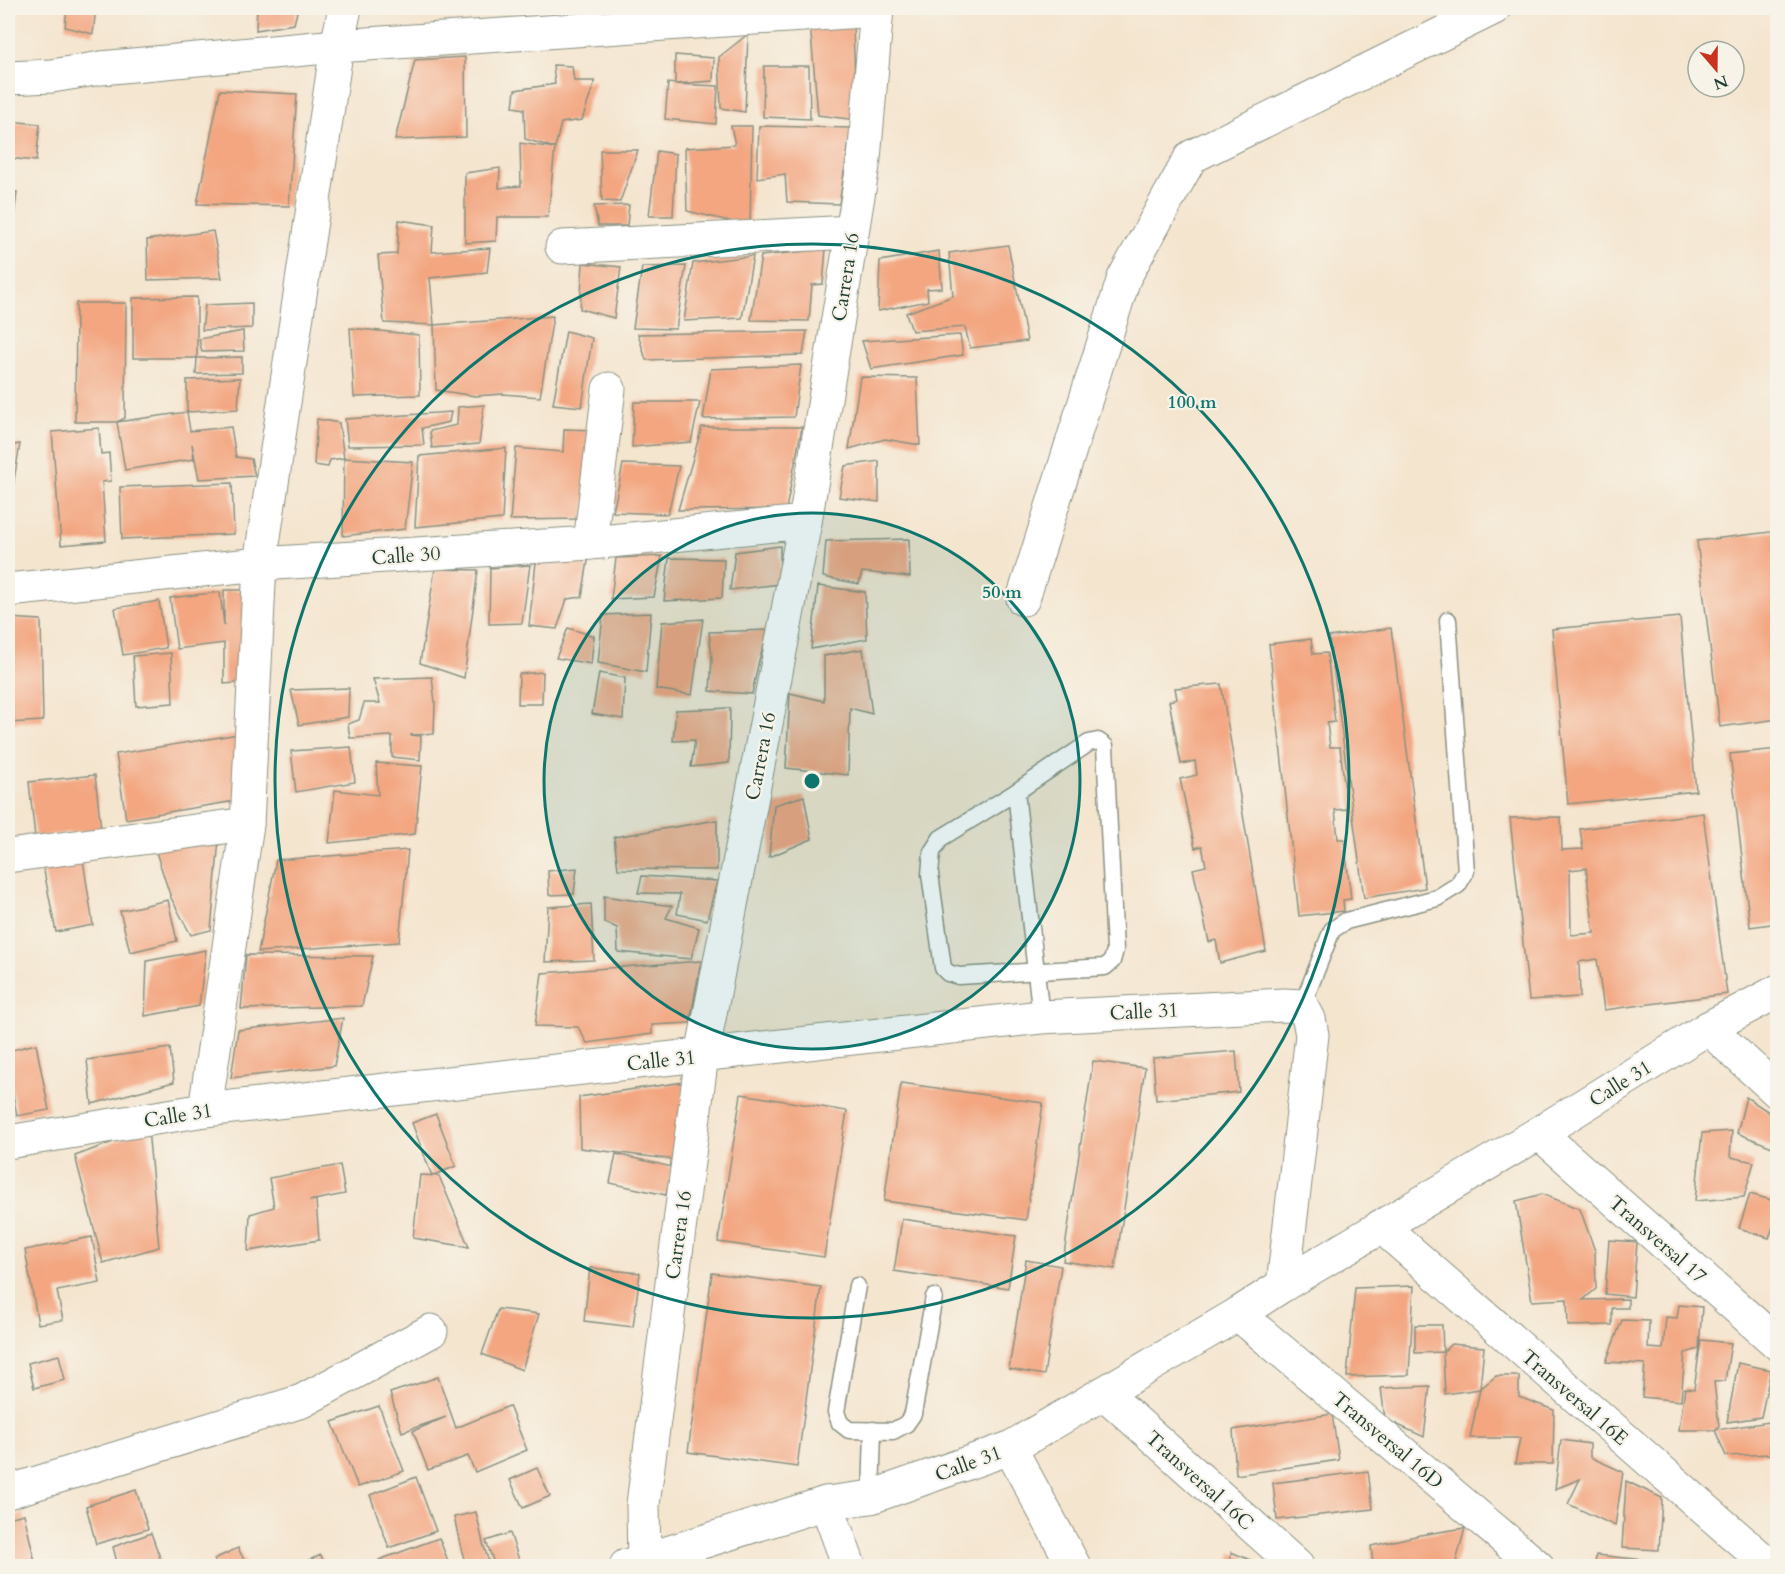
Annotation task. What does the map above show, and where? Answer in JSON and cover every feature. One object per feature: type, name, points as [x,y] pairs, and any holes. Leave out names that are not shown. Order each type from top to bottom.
[{"type":"street","points":[[205,1110],[247,824],[260,564],[337,46],[345,8]]},
{"type":"street","points":[[1023,599],[1124,278],[1191,157],[1494,8]]},
{"type":"street","points":[[8,78],[52,76],[101,68],[337,46],[877,9]]},
{"type":"street","name":"Carrera 16","points":[[637,1565],[702,1055],[805,522],[864,159],[877,9]]},
{"type":"street","points":[[562,247],[852,232]]},
{"type":"street","points":[[590,543],[609,389]]},
{"type":"street","name":"Calle 30","points":[[8,590],[260,564],[590,543],[805,522]]},
{"type":"street","points":[[8,856],[247,824]]},
{"type":"street","name":"Calle 31","points":[[637,1565],[826,1503],[871,1497],[1010,1448],[1239,1314],[1283,1284],[1539,1133],[1708,1028],[1778,990]]},
{"type":"street","name":"Calle 31","points":[[8,1142],[205,1110],[1041,1017],[1284,1005],[1306,1012]]},
{"type":"street","points":[[1283,1284],[1312,1035],[1306,1012]]},
{"type":"street","points":[[1708,1028],[1778,1092]]},
{"type":"street","name":"Transversal 17","points":[[1539,1133],[1778,1344]]},
{"type":"street","name":"Transversal 16E","points":[[1381,1226],[1770,1566]]},
{"type":"street","name":"Transversal 16D","points":[[1239,1314],[1537,1566]]},
{"type":"street","points":[[8,1492],[302,1401],[431,1331]]},
{"type":"street","name":"Transversal 16C","points":[[1104,1393],[1297,1566]]},
{"type":"street","points":[[1010,1448],[1074,1566]]},
{"type":"street","points":[[826,1503],[849,1566]]},
{"type":"street","name":"Carrera 16","points":[[606,1566],[643,1504]]},
{"type":"lane","points":[[1306,1012],[1332,930],[1346,921],[1437,898],[1458,885],[1466,871],[1448,620]]},
{"type":"lane","points":[[1098,741],[1105,746],[1115,950],[1112,961],[1105,967],[1036,972],[959,976],[948,973],[943,968],[930,874],[932,852],[941,838],[1016,792],[1089,743],[1098,741]]},
{"type":"lane","points":[[1016,792],[1041,1017]]},
{"type":"lane","points":[[857,1286],[836,1412],[840,1423],[849,1430],[893,1431],[906,1424],[913,1413],[934,1297]]},
{"type":"lane","points":[[871,1497],[873,1430]]},
{"type":"building","points":[[67,8],[96,8],[93,34],[65,27]]},
{"type":"building","points":[[257,8],[298,8],[294,24],[256,30]]},
{"type":"building","points":[[810,23],[853,24],[856,120],[818,115]]},
{"type":"building","points":[[748,34],[745,112],[721,108],[719,57]]},
{"type":"building","points":[[675,55],[714,58],[713,81],[675,84]]},
{"type":"building","points":[[465,57],[466,137],[395,140],[415,60]]},
{"type":"building","points":[[553,65],[572,66],[574,81],[595,81],[582,120],[561,123],[555,148],[525,139],[524,109],[513,107],[515,90],[555,84]]},
{"type":"building","points":[[764,66],[809,66],[810,119],[763,117]]},
{"type":"building","points":[[668,83],[718,86],[716,124],[665,119]]},
{"type":"building","points":[[220,90],[297,94],[289,206],[197,204]]},
{"type":"building","points":[[8,121],[40,124],[36,161],[8,158]]},
{"type":"building","points":[[731,126],[752,126],[750,226],[687,211],[685,148],[735,145]]},
{"type":"building","points":[[759,126],[851,128],[839,204],[787,202],[785,174],[757,178]]},
{"type":"building","points":[[520,143],[555,148],[548,217],[497,217],[496,241],[465,243],[465,173],[500,168],[499,188],[521,186]]},
{"type":"building","points":[[600,150],[638,150],[620,202],[602,201]]},
{"type":"building","points":[[657,151],[676,154],[673,216],[649,216]]},
{"type":"building","points":[[8,191],[17,192],[14,216],[8,215]]},
{"type":"building","points":[[629,205],[627,226],[598,226],[594,206]]},
{"type":"building","points":[[399,220],[434,225],[432,252],[490,248],[487,272],[430,278],[434,325],[384,323],[378,255],[397,254]]},
{"type":"building","points":[[213,231],[222,278],[148,280],[147,240]]},
{"type":"building","points":[[1008,245],[1027,341],[970,348],[965,327],[912,331],[906,313],[953,296],[949,253]]},
{"type":"building","points":[[826,249],[823,284],[812,285],[809,321],[751,320],[761,256]]},
{"type":"building","points":[[939,251],[942,288],[927,289],[928,301],[878,311],[880,261]]},
{"type":"building","points":[[753,256],[742,318],[684,321],[693,263]]},
{"type":"building","points":[[583,263],[621,267],[614,318],[580,309]]},
{"type":"building","points":[[686,266],[676,329],[633,328],[642,267]]},
{"type":"building","points":[[197,297],[197,358],[133,358],[133,298]]},
{"type":"building","points":[[76,303],[126,303],[125,418],[117,422],[75,422]]},
{"type":"building","points":[[252,303],[252,328],[202,330],[205,305]]},
{"type":"building","points":[[553,316],[540,397],[503,394],[475,396],[436,390],[434,325]]},
{"type":"building","points":[[350,328],[419,335],[420,395],[354,397]]},
{"type":"building","points":[[243,331],[244,351],[202,352],[199,339]]},
{"type":"building","points":[[566,331],[592,338],[582,407],[553,404]]},
{"type":"building","points":[[807,331],[803,355],[646,360],[638,334]]},
{"type":"building","points":[[960,335],[963,355],[871,369],[862,341]]},
{"type":"building","points":[[242,357],[242,373],[196,374],[197,358]]},
{"type":"building","points":[[801,365],[794,417],[703,419],[711,369]]},
{"type":"building","points":[[860,377],[917,378],[920,445],[885,439],[849,449]]},
{"type":"building","points":[[240,378],[238,409],[187,412],[187,380]]},
{"type":"building","points":[[634,402],[700,402],[691,442],[632,447]]},
{"type":"building","points":[[484,405],[479,444],[432,448],[430,431],[457,425],[458,407]]},
{"type":"building","points":[[187,412],[190,431],[231,427],[236,457],[251,459],[255,476],[199,479],[192,444],[194,459],[125,470],[117,422]]},
{"type":"building","points":[[451,412],[449,422],[422,428],[424,445],[348,446],[345,419]]},
{"type":"building","points":[[317,419],[339,423],[344,458],[330,460],[328,467],[314,465]]},
{"type":"building","points":[[702,427],[802,427],[786,509],[678,510]]},
{"type":"building","points":[[99,428],[101,454],[109,453],[111,481],[102,482],[106,541],[61,545],[52,432]]},
{"type":"building","points":[[564,429],[594,430],[584,519],[510,520],[516,448],[563,452]]},
{"type":"building","points":[[20,444],[9,510],[8,510],[8,446]]},
{"type":"building","points":[[506,448],[502,519],[415,527],[419,456]]},
{"type":"building","points":[[344,458],[413,462],[405,529],[343,536]]},
{"type":"building","points":[[879,461],[879,502],[839,497],[845,466]]},
{"type":"building","points":[[623,464],[679,466],[668,514],[613,512]]},
{"type":"building","points":[[232,483],[234,534],[122,539],[120,487]]},
{"type":"building","points":[[1778,531],[1778,719],[1720,727],[1697,541]]},
{"type":"building","points":[[909,539],[910,577],[862,572],[859,584],[823,577],[826,541]]},
{"type":"building","points":[[780,546],[780,584],[730,590],[735,552]]},
{"type":"building","points":[[589,555],[582,597],[567,599],[557,629],[529,626],[536,562]]},
{"type":"building","points":[[662,556],[654,597],[611,599],[616,558]]},
{"type":"building","points":[[669,558],[724,559],[722,598],[664,601]]},
{"type":"building","points":[[530,565],[522,623],[489,624],[490,568]]},
{"type":"building","points":[[435,569],[478,570],[464,678],[420,663]]},
{"type":"building","points":[[818,586],[865,592],[867,639],[811,649]]},
{"type":"building","points":[[224,590],[251,590],[246,682],[224,684],[224,643],[177,649],[170,598],[220,592],[224,625]]},
{"type":"building","points":[[159,601],[166,648],[123,655],[115,608]]},
{"type":"building","points":[[651,613],[646,672],[598,663],[603,615]]},
{"type":"building","points":[[1680,617],[1696,791],[1568,804],[1552,629]]},
{"type":"building","points":[[8,618],[41,620],[43,721],[8,723]]},
{"type":"building","points":[[703,619],[692,695],[656,689],[662,622]]},
{"type":"building","points":[[568,628],[594,636],[591,664],[556,658]]},
{"type":"building","points":[[1391,628],[1425,888],[1364,898],[1329,637]]},
{"type":"building","points":[[769,630],[759,660],[752,694],[710,691],[712,658],[709,632]]},
{"type":"building","points":[[1311,639],[1313,654],[1327,653],[1335,722],[1327,723],[1330,747],[1340,747],[1347,809],[1335,810],[1338,839],[1344,839],[1351,899],[1343,900],[1344,911],[1299,916],[1269,644]]},
{"type":"building","points":[[863,649],[872,714],[850,708],[848,775],[786,768],[790,693],[824,701],[824,656]]},
{"type":"building","points":[[171,653],[173,703],[136,706],[133,656]]},
{"type":"building","points":[[543,672],[542,704],[518,704],[519,674]]},
{"type":"building","points":[[599,673],[625,678],[623,719],[592,714]]},
{"type":"building","points":[[432,677],[435,702],[434,734],[410,735],[421,736],[420,760],[392,757],[392,736],[350,738],[348,724],[359,720],[364,703],[380,703],[373,679]]},
{"type":"building","points":[[1221,684],[1266,951],[1220,963],[1216,940],[1209,942],[1193,869],[1206,866],[1202,846],[1195,848],[1180,779],[1197,775],[1195,761],[1181,764],[1169,701],[1177,699],[1175,688]]},
{"type":"building","points":[[349,688],[348,717],[299,725],[291,690]]},
{"type":"building","points":[[730,708],[729,763],[691,767],[695,740],[673,741],[676,710]]},
{"type":"building","points":[[245,733],[235,801],[126,819],[116,754]]},
{"type":"building","points":[[351,747],[355,782],[296,792],[291,751]]},
{"type":"building","points":[[1778,749],[1778,923],[1750,927],[1730,754]]},
{"type":"building","points":[[376,763],[422,766],[415,834],[329,843],[335,790],[378,795]]},
{"type":"building","points":[[95,775],[101,829],[35,837],[29,782]]},
{"type":"building","points":[[804,796],[812,839],[769,857],[774,805]]},
{"type":"building","points":[[1703,813],[1727,994],[1604,1010],[1597,959],[1579,962],[1580,997],[1529,1000],[1510,818],[1561,817],[1562,850],[1583,849],[1580,829]],"holes":[[[1586,868],[1594,933],[1571,935],[1570,870]]]},
{"type":"building","points":[[717,820],[717,870],[618,869],[614,837]]},
{"type":"building","points":[[219,839],[211,930],[191,935],[171,898],[153,843]]},
{"type":"building","points":[[408,850],[399,942],[258,952],[276,860]]},
{"type":"building","points":[[83,860],[93,925],[56,932],[43,866]]},
{"type":"building","points":[[577,868],[574,894],[549,895],[548,871]]},
{"type":"building","points":[[642,876],[717,881],[707,920],[677,914],[680,894],[638,893]]},
{"type":"building","points":[[604,896],[672,906],[666,918],[699,928],[691,959],[618,952],[617,928],[604,922]]},
{"type":"building","points":[[168,900],[177,941],[130,952],[120,911]]},
{"type":"building","points":[[591,904],[594,960],[545,962],[548,907]]},
{"type":"building","points":[[206,950],[199,1006],[145,1016],[147,961]]},
{"type":"building","points":[[246,955],[373,956],[362,1006],[241,1009]]},
{"type":"building","points":[[701,961],[690,1023],[652,1025],[652,1034],[587,1043],[578,1027],[535,1026],[542,973]]},
{"type":"building","points":[[343,1018],[334,1066],[231,1078],[238,1030]]},
{"type":"building","points":[[36,1044],[49,1110],[17,1116],[8,1070],[8,1051]]},
{"type":"building","points":[[170,1048],[174,1082],[92,1104],[87,1060]]},
{"type":"building","points":[[1236,1051],[1239,1092],[1156,1100],[1153,1058]]},
{"type":"building","points":[[1093,1061],[1145,1068],[1115,1269],[1063,1261]]},
{"type":"building","points":[[685,1082],[676,1160],[580,1148],[579,1097]]},
{"type":"building","points":[[901,1083],[1043,1103],[1026,1220],[884,1201]]},
{"type":"building","points":[[741,1094],[847,1111],[824,1257],[718,1242]]},
{"type":"building","points":[[1746,1097],[1778,1118],[1772,1147],[1737,1133]]},
{"type":"building","points":[[436,1114],[456,1166],[432,1176],[412,1123]]},
{"type":"building","points":[[148,1129],[159,1247],[103,1263],[75,1156]]},
{"type":"building","points":[[1732,1131],[1730,1157],[1754,1162],[1744,1197],[1695,1201],[1702,1133]]},
{"type":"building","points":[[616,1154],[672,1167],[666,1195],[610,1183]]},
{"type":"building","points":[[340,1165],[345,1194],[309,1201],[316,1200],[319,1240],[248,1251],[250,1214],[274,1207],[269,1178]]},
{"type":"building","points":[[420,1175],[439,1176],[469,1247],[413,1238]]},
{"type":"building","points":[[1542,1194],[1580,1209],[1595,1251],[1596,1289],[1583,1300],[1628,1299],[1628,1308],[1612,1308],[1612,1325],[1568,1326],[1567,1299],[1532,1301],[1516,1201]]},
{"type":"building","points":[[1750,1194],[1778,1202],[1778,1213],[1769,1238],[1739,1228]]},
{"type":"building","points":[[902,1219],[1016,1236],[1008,1288],[894,1271]]},
{"type":"building","points":[[92,1237],[100,1283],[57,1291],[63,1320],[38,1324],[25,1250]]},
{"type":"building","points":[[1609,1240],[1637,1242],[1633,1297],[1605,1294]]},
{"type":"building","points":[[1026,1260],[1061,1266],[1044,1375],[1009,1369]]},
{"type":"building","points":[[590,1268],[640,1273],[633,1327],[584,1321]]},
{"type":"building","points":[[712,1273],[821,1287],[797,1467],[688,1452]]},
{"type":"building","points":[[1414,1286],[1409,1375],[1347,1377],[1355,1288]]},
{"type":"building","points":[[1679,1305],[1702,1307],[1699,1349],[1685,1353],[1681,1401],[1642,1397],[1645,1364],[1606,1362],[1622,1320],[1649,1321],[1648,1348],[1663,1349],[1666,1317],[1677,1318]]},
{"type":"building","points":[[498,1309],[539,1314],[522,1370],[482,1354]]},
{"type":"building","points":[[1415,1325],[1442,1325],[1443,1352],[1415,1353]]},
{"type":"building","points":[[1701,1340],[1731,1343],[1725,1381],[1714,1382],[1719,1426],[1715,1430],[1679,1430],[1685,1388],[1694,1389]]},
{"type":"building","points":[[1451,1344],[1484,1347],[1480,1389],[1445,1394],[1443,1352]]},
{"type":"building","points":[[59,1355],[65,1380],[34,1388],[28,1363]]},
{"type":"building","points":[[1738,1363],[1771,1370],[1761,1417],[1727,1422]]},
{"type":"building","points":[[1496,1376],[1519,1376],[1519,1397],[1554,1410],[1553,1464],[1515,1464],[1520,1438],[1470,1438],[1480,1389]]},
{"type":"building","points":[[438,1377],[456,1428],[509,1406],[527,1450],[475,1472],[468,1456],[428,1470],[413,1431],[446,1417],[402,1432],[390,1393]]},
{"type":"building","points":[[1430,1386],[1424,1437],[1385,1419],[1381,1388]]},
{"type":"building","points":[[379,1406],[404,1471],[358,1487],[332,1422]]},
{"type":"building","points":[[1332,1414],[1339,1460],[1236,1475],[1233,1430]]},
{"type":"building","points":[[1769,1422],[1770,1454],[1726,1456],[1715,1430]]},
{"type":"building","points":[[1561,1440],[1590,1444],[1590,1457],[1623,1472],[1615,1526],[1568,1504],[1580,1479],[1555,1489]]},
{"type":"building","points":[[537,1468],[550,1496],[523,1508],[510,1480]]},
{"type":"building","points":[[1368,1471],[1373,1509],[1277,1520],[1273,1483]]},
{"type":"building","points":[[416,1477],[436,1531],[389,1548],[370,1495]]},
{"type":"building","points":[[1626,1481],[1662,1498],[1659,1550],[1622,1548]]},
{"type":"building","points":[[136,1490],[148,1529],[96,1544],[86,1506]]},
{"type":"building","points":[[476,1512],[490,1566],[466,1566],[461,1548],[454,1517]]},
{"type":"building","points":[[24,1514],[35,1562],[8,1566],[8,1518]]},
{"type":"building","points":[[1465,1528],[1455,1566],[1373,1566],[1371,1546]]},
{"type":"building","points":[[151,1533],[163,1566],[118,1566],[113,1547]]},
{"type":"building","points":[[510,1533],[521,1566],[495,1566],[486,1541]]},
{"type":"building","points":[[439,1538],[450,1566],[383,1566],[379,1560]]},
{"type":"building","points":[[238,1548],[247,1566],[217,1566],[214,1559]]},
{"type":"building","points":[[1231,1552],[1265,1566],[1230,1566]]},
{"type":"building","points":[[321,1555],[325,1566],[294,1566]]},
{"type":"building","points":[[1596,1555],[1655,1561],[1657,1566],[1595,1566]]}]
